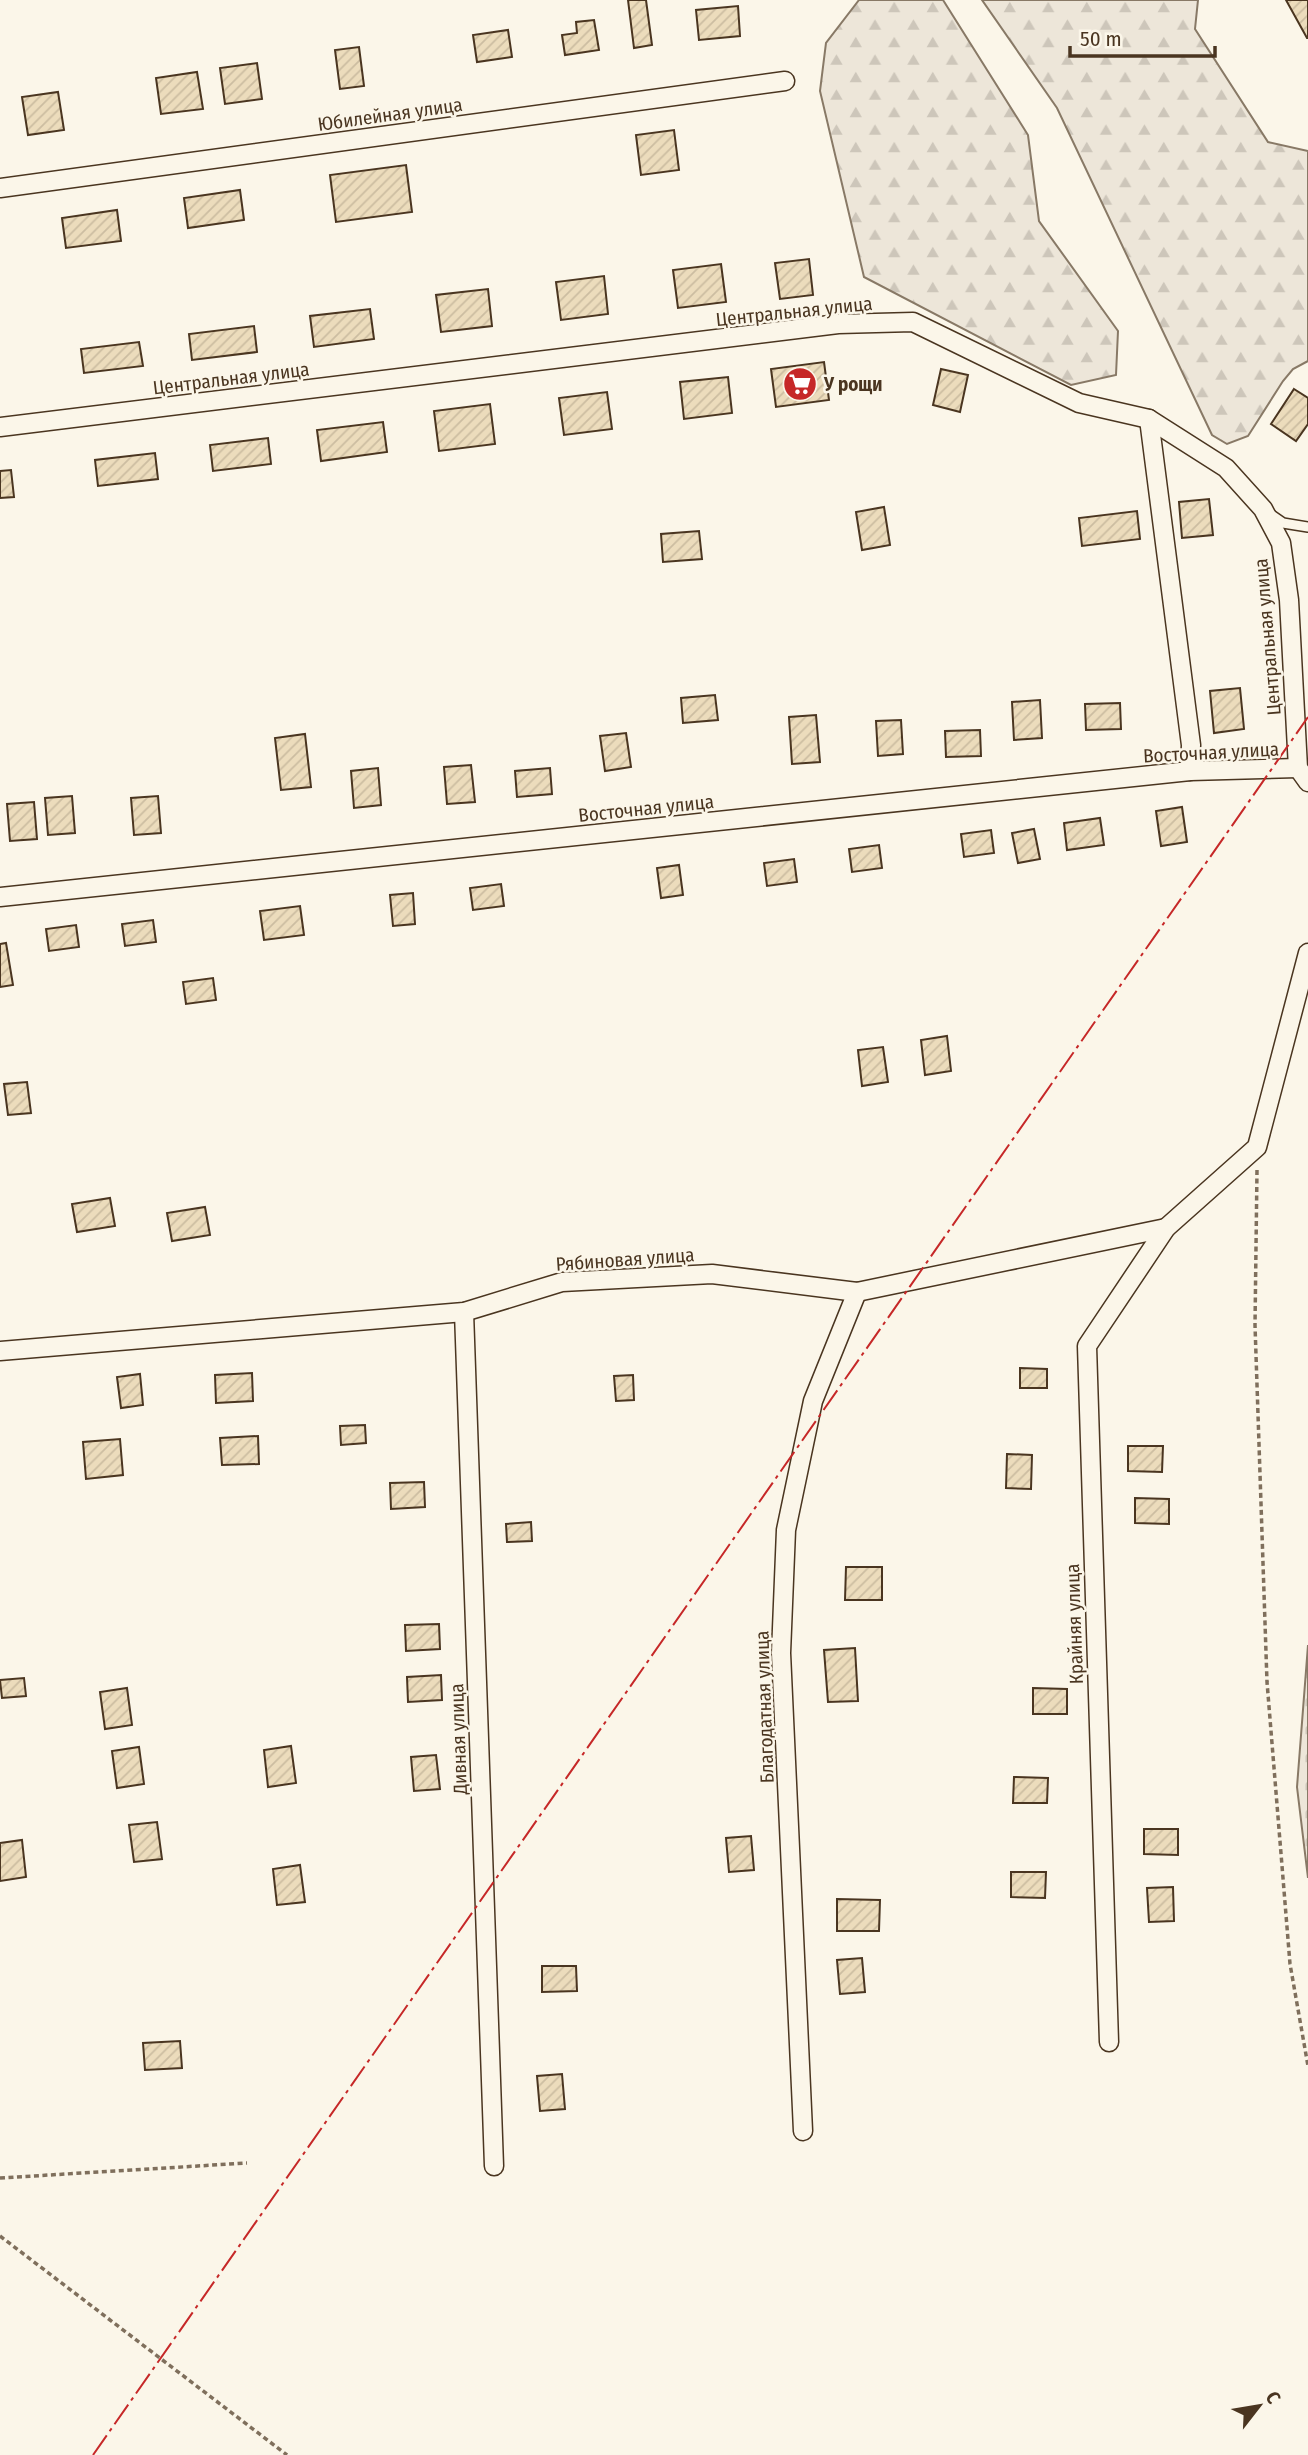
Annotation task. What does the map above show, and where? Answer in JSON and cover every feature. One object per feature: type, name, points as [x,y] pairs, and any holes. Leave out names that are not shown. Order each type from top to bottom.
[{"type":"street","name":"Юбилейная улица","points":[[0,188],[785,81]]},
{"type":"street","name":"Центральная улица","points":[[0,427],[838,324],[913,322],[1079,403],[1149,419],[1226,468],[1262,509],[1281,543],[1289,600],[1295,716],[1303,775]]},
{"type":"street","points":[[1149,419],[1191,745],[1190,771]]},
{"type":"street","points":[[1295,716],[1308,695]]},
{"type":"street","name":"Восточная улица","points":[[0,897],[1190,771],[1303,775]]},
{"type":"street","points":[[1257,1147],[1308,953]]},
{"type":"street","name":"Крайняя улица","points":[[1109,2042],[1087,1346],[1166,1228],[1257,1147]]},
{"type":"street","name":"Рябиновая улица","points":[[0,1351],[464,1311],[562,1282],[712,1274],[856,1292],[1166,1228]]},
{"type":"street","name":"Благодатная улица","points":[[803,2131],[781,1653],[786,1530],[813,1401],[856,1292]]},
{"type":"street","name":"Дивная улица","points":[[464,1311],[495,2166]]},
{"type":"lane","points":[[1262,509],[1283,523],[1308,527]]},
{"type":"path","points":[[1257,1147],[1255,1325],[1267,1682],[1290,1964],[1308,2066]]},
{"type":"path","points":[[0,2178],[247,2164]]},
{"type":"path","points":[[0,2236],[287,2455]]},
{"type":"green space","points":[[859,0],[943,0],[1028,135],[1039,221],[1118,331],[1116,375],[1071,385],[864,277],[820,91],[826,43]]},
{"type":"green space","points":[[982,0],[1198,0],[1195,29],[1268,142],[1308,151],[1308,361],[1293,369],[1283,381],[1248,436],[1227,444],[1212,435],[1057,108]]},
{"type":"green space","points":[[1308,1645],[1308,1878],[1297,1787]]},
{"type":"building","points":[[628,0],[646,0],[652,45],[634,48]]},
{"type":"building","points":[[1286,0],[1308,0],[1308,38],[1307,38]]},
{"type":"building","points":[[738,6],[740,36],[699,40],[696,10]]},
{"type":"building","points":[[594,20],[599,50],[565,55],[562,35],[577,33],[576,22]]},
{"type":"building","points":[[508,30],[512,57],[477,62],[473,35]]},
{"type":"building","points":[[359,47],[364,86],[340,89],[335,50]]},
{"type":"building","points":[[257,63],[262,99],[225,104],[220,68]]},
{"type":"building","points":[[197,72],[203,109],[161,114],[156,78]]},
{"type":"building","points":[[58,92],[64,130],[28,135],[22,97]]},
{"type":"building","points":[[674,130],[679,170],[641,175],[636,135]]},
{"type":"building","points":[[406,165],[412,212],[336,222],[330,175]]},
{"type":"building","points":[[240,190],[244,220],[188,228],[184,198]]},
{"type":"building","points":[[117,210],[121,241],[66,248],[62,218]]},
{"type":"building","points":[[809,259],[813,295],[780,299],[775,263]]},
{"type":"building","points":[[721,264],[726,302],[678,308],[673,270]]},
{"type":"building","points":[[604,276],[608,314],[561,320],[556,282]]},
{"type":"building","points":[[488,289],[492,326],[441,332],[436,295]]},
{"type":"building","points":[[370,309],[374,339],[314,347],[310,316]]},
{"type":"building","points":[[254,326],[257,352],[192,360],[189,334]]},
{"type":"building","points":[[139,342],[143,366],[84,373],[81,349]]},
{"type":"building","name":"У рощи","points":[[824,362],[829,400],[776,407],[771,369]]},
{"type":"building","points":[[941,369],[968,375],[960,412],[933,405]]},
{"type":"building","points":[[728,377],[732,413],[684,419],[680,382]]},
{"type":"building","points":[[1294,389],[1308,398],[1308,424],[1296,441],[1271,424]]},
{"type":"building","points":[[607,392],[612,429],[564,435],[559,398]]},
{"type":"building","points":[[490,404],[495,444],[439,451],[434,411]]},
{"type":"building","points":[[383,422],[387,452],[321,461],[317,430]]},
{"type":"building","points":[[268,438],[271,464],[213,471],[210,445]]},
{"type":"building","points":[[155,453],[158,479],[98,486],[95,460]]},
{"type":"building","points":[[11,470],[14,497],[0,498],[0,471]]},
{"type":"building","points":[[1209,499],[1213,535],[1182,538],[1179,502]]},
{"type":"building","points":[[884,507],[890,545],[862,550],[856,512]]},
{"type":"building","points":[[1137,511],[1140,539],[1082,546],[1079,518]]},
{"type":"building","points":[[699,531],[702,559],[663,562],[661,534]]},
{"type":"building","points":[[1240,688],[1244,729],[1214,733],[1210,691]]},
{"type":"building","points":[[715,695],[718,720],[683,723],[681,698]]},
{"type":"building","points":[[1040,700],[1042,738],[1014,740],[1012,702]]},
{"type":"building","points":[[1120,703],[1121,729],[1086,730],[1085,704]]},
{"type":"building","points":[[816,715],[820,762],[792,764],[789,717]]},
{"type":"building","points":[[901,720],[903,754],[878,756],[876,721]]},
{"type":"building","points":[[980,730],[981,756],[946,757],[945,731]]},
{"type":"building","points":[[626,733],[631,767],[605,771],[600,736]]},
{"type":"building","points":[[305,734],[311,787],[281,790],[275,738]]},
{"type":"building","points":[[471,765],[475,802],[447,804],[444,767]]},
{"type":"building","points":[[378,768],[381,805],[354,808],[351,771]]},
{"type":"building","points":[[550,768],[552,794],[517,797],[515,771]]},
{"type":"building","points":[[72,796],[75,833],[48,835],[45,798]]},
{"type":"building","points":[[158,796],[161,833],[134,835],[131,798]]},
{"type":"building","points":[[34,802],[37,839],[10,841],[7,804]]},
{"type":"building","points":[[1182,807],[1187,842],[1161,846],[1156,811]]},
{"type":"building","points":[[1100,818],[1104,845],[1067,850],[1064,823]]},
{"type":"building","points":[[1034,829],[1040,859],[1018,863],[1012,833]]},
{"type":"building","points":[[991,830],[994,853],[964,857],[961,834]]},
{"type":"building","points":[[879,845],[882,868],[852,872],[849,849]]},
{"type":"building","points":[[794,859],[797,882],[767,886],[764,863]]},
{"type":"building","points":[[679,865],[683,895],[661,898],[657,868]]},
{"type":"building","points":[[501,884],[504,906],[473,910],[470,888]]},
{"type":"building","points":[[413,893],[415,924],[393,926],[390,895]]},
{"type":"building","points":[[300,906],[304,935],[264,940],[260,911]]},
{"type":"building","points":[[153,920],[156,942],[125,946],[122,924]]},
{"type":"building","points":[[76,925],[79,947],[49,951],[46,929]]},
{"type":"building","points":[[6,943],[13,985],[0,987],[0,944]]},
{"type":"building","points":[[213,978],[216,1000],[186,1004],[183,982]]},
{"type":"building","points":[[947,1036],[951,1071],[925,1075],[921,1040]]},
{"type":"building","points":[[883,1047],[888,1082],[862,1086],[858,1050]]},
{"type":"building","points":[[27,1082],[31,1113],[8,1115],[4,1084]]},
{"type":"building","points":[[110,1198],[115,1226],[77,1232],[72,1204]]},
{"type":"building","points":[[205,1207],[210,1235],[172,1241],[167,1213]]},
{"type":"building","points":[[1020,1368],[1047,1369],[1047,1388],[1020,1388]]},
{"type":"building","points":[[252,1373],[253,1401],[216,1403],[215,1375]]},
{"type":"building","points":[[140,1374],[143,1405],[121,1408],[117,1377]]},
{"type":"building","points":[[633,1375],[634,1400],[616,1401],[614,1376]]},
{"type":"building","points":[[365,1425],[366,1443],[341,1445],[340,1426]]},
{"type":"building","points":[[258,1436],[259,1464],[222,1465],[220,1438]]},
{"type":"building","points":[[120,1439],[123,1475],[86,1479],[83,1442]]},
{"type":"building","points":[[1128,1446],[1163,1446],[1162,1472],[1128,1471]]},
{"type":"building","points":[[1007,1454],[1032,1455],[1031,1489],[1006,1488]]},
{"type":"building","points":[[424,1482],[425,1507],[391,1509],[390,1483]]},
{"type":"building","points":[[1135,1498],[1169,1499],[1169,1524],[1135,1523]]},
{"type":"building","points":[[531,1522],[532,1541],[507,1542],[506,1524]]},
{"type":"building","points":[[846,1567],[882,1567],[882,1600],[845,1600]]},
{"type":"building","points":[[439,1624],[440,1649],[406,1651],[405,1625]]},
{"type":"building","points":[[855,1648],[858,1701],[828,1702],[824,1650]]},
{"type":"building","points":[[441,1675],[442,1700],[408,1702],[407,1677]]},
{"type":"building","points":[[24,1678],[26,1696],[2,1698],[0,1680]]},
{"type":"building","points":[[127,1688],[132,1725],[105,1729],[100,1692]]},
{"type":"building","points":[[1033,1688],[1067,1689],[1067,1714],[1033,1714]]},
{"type":"building","points":[[291,1746],[296,1783],[268,1787],[264,1750]]},
{"type":"building","points":[[139,1747],[144,1784],[117,1788],[112,1751]]},
{"type":"building","points":[[436,1755],[440,1789],[414,1791],[411,1757]]},
{"type":"building","points":[[1014,1777],[1048,1778],[1047,1803],[1013,1803]]},
{"type":"building","points":[[157,1822],[162,1859],[134,1862],[129,1825]]},
{"type":"building","points":[[1144,1829],[1178,1829],[1178,1855],[1144,1854]]},
{"type":"building","points":[[751,1836],[754,1870],[729,1872],[726,1838]]},
{"type":"building","points":[[22,1840],[26,1877],[0,1881],[0,1843]]},
{"type":"building","points":[[300,1865],[305,1902],[277,1905],[273,1869]]},
{"type":"building","points":[[1011,1872],[1046,1872],[1045,1898],[1011,1897]]},
{"type":"building","points":[[1173,1887],[1174,1921],[1149,1922],[1147,1888]]},
{"type":"building","points":[[837,1899],[880,1900],[879,1931],[837,1931]]},
{"type":"building","points":[[862,1958],[865,1992],[840,1994],[837,1960]]},
{"type":"building","points":[[542,1966],[576,1966],[577,1991],[542,1992]]},
{"type":"building","points":[[180,2041],[182,2068],[145,2070],[143,2043]]},
{"type":"building","points":[[562,2074],[565,2109],[540,2111],[537,2076]]},
{"type":"power","points":[[93,2455],[1308,717]]},
{"type":"place","name":"У рощи","points":[[800,384]]}]
